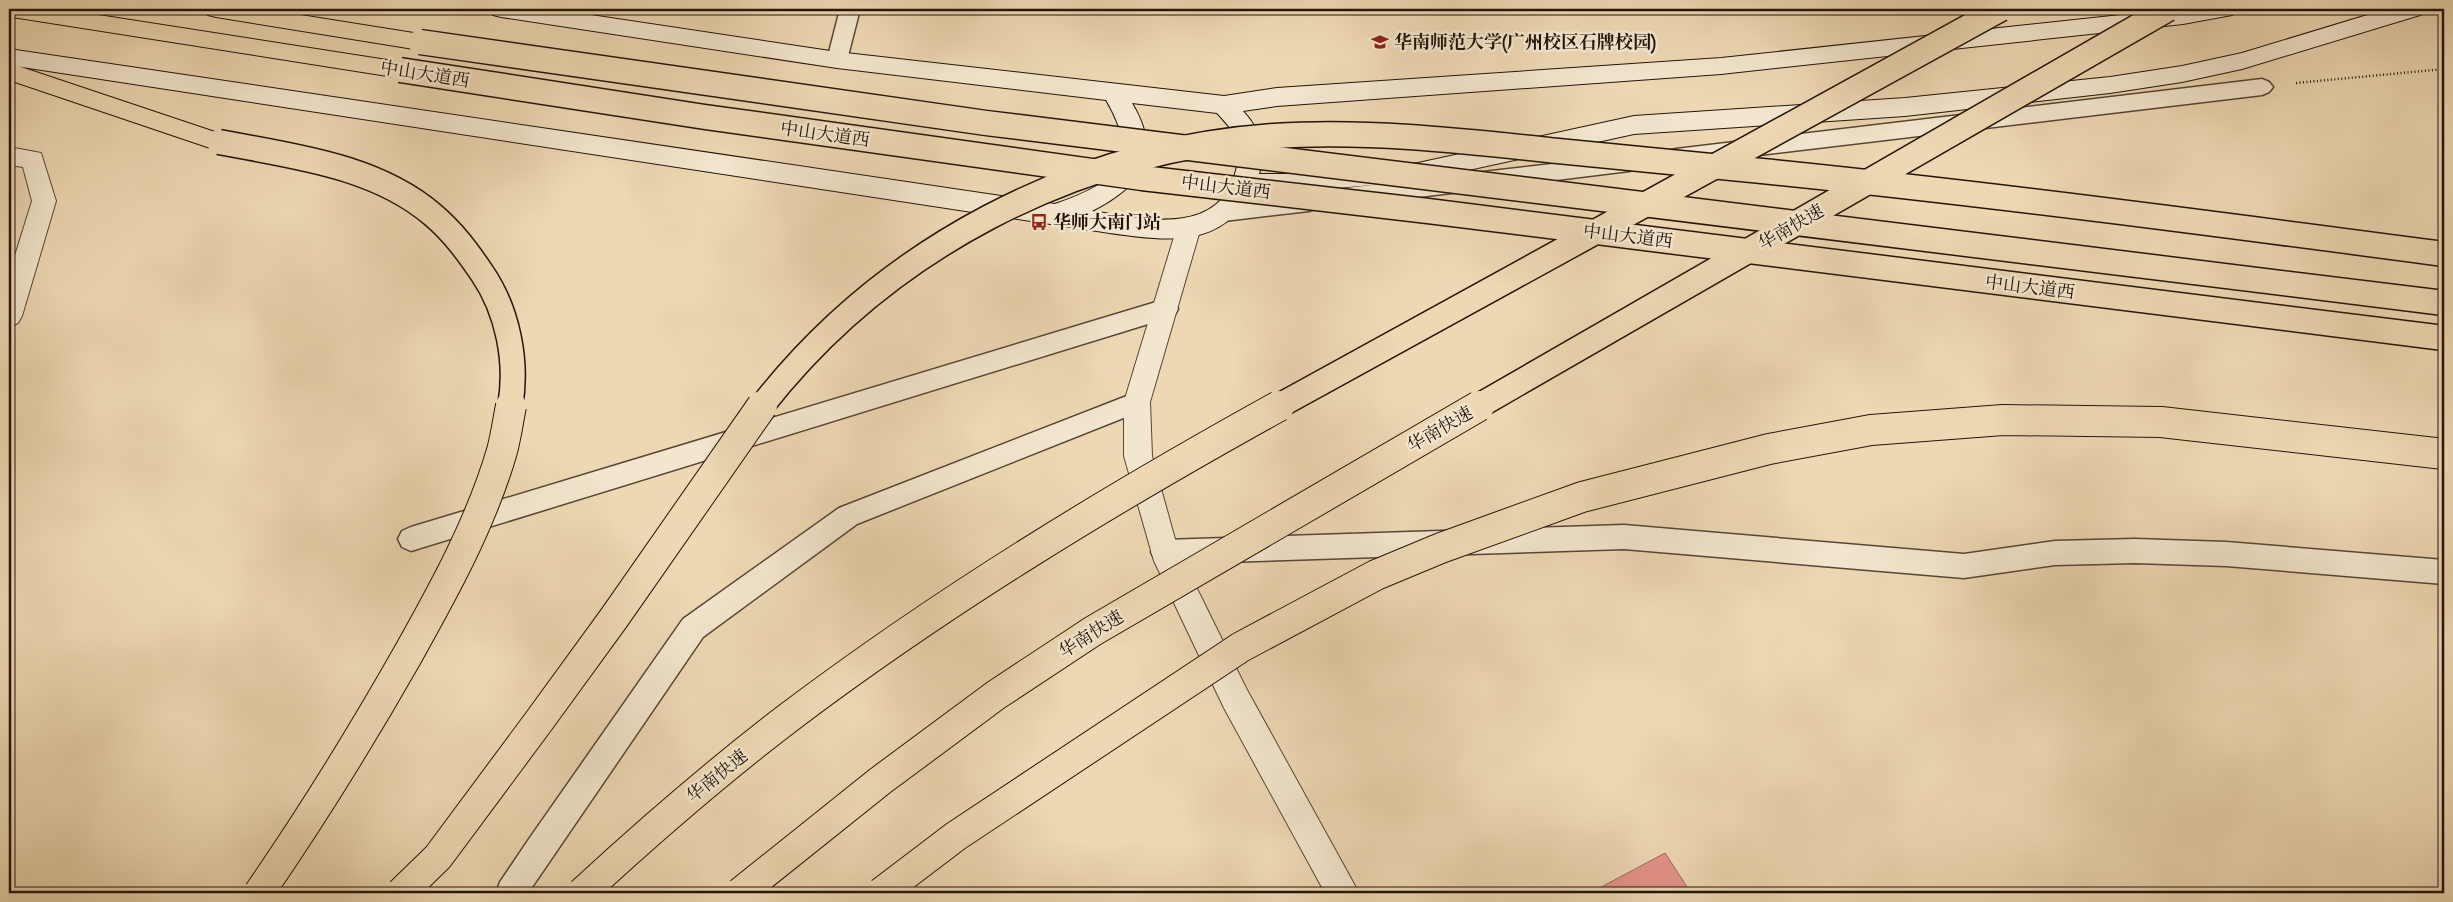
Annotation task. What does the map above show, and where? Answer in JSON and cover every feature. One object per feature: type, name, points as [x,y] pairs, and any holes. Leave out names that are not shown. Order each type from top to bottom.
[{"type":"highway","name":"中山大道西","points":[[12,9],[733,121],[1142,178],[1448,213],[2444,338]]},
{"type":"highway","name":"中山大道西","points":[[216,9],[420,42],[986,123],[2444,303]]},
{"type":"highway","name":"华南快速","points":[[582,893],[655,827],[726,767],[853,670],[967,592],[1076,522],[1180,461],[2001,9]]},
{"type":"highway","name":"华南快速","points":[[740,893],[818,830],[996,695],[1093,631],[2168,9]]},
{"type":"highway","points":[[9,70],[219,142],[325,164],[364,176],[399,192],[428,211],[453,233],[477,260],[505,316],[514,349],[514,387],[509,424],[482,510],[462,554],[376,713],[315,812],[259,893]]},
{"type":"highway","points":[[401,893],[438,857],[641,581],[742,429],[811,346],[894,274],[933,247],[978,221],[1027,198],[1118,165],[1218,143],[1269,136],[1369,134],[1661,160],[1976,195],[2444,254]]},
{"type":"highway","points":[[880,893],[956,836],[1041,778],[1241,647],[1376,575],[1468,538],[1582,497],[1769,449],[1871,430],[2003,420],[2161,422],[2444,454]]},
{"type":"main road","points":[[501,9],[837,60],[1224,105],[1277,97],[1721,66],[2183,16],[2224,9]]},
{"type":"main road","points":[[1244,183],[1292,184],[1418,172],[1634,125],[1905,108],[2110,85],[2182,74],[2242,61],[2412,9]]},
{"type":"main road","points":[[9,57],[1136,226],[1189,227],[1206,223],[1224,212],[1244,183],[1254,147],[1249,135],[1224,105]]},
{"type":"main road","points":[[1055,214],[1086,205],[1110,192],[1134,162],[1137,150],[1134,132],[1128,113],[1114,91]]},
{"type":"main road","points":[[9,156],[33,159],[44,201],[9,316]]},
{"type":"main road","points":[[1189,227],[1137,402],[1138,456],[1164,552],[1235,698],[1343,893]]},
{"type":"lane","points":[[837,60],[850,9]]},
{"type":"lane","points":[[1224,212],[2262,87]]},
{"type":"lane","points":[[411,539],[1166,309]]},
{"type":"lane","points":[[511,893],[693,628],[848,516],[1137,402]]},
{"type":"lane","points":[[1164,552],[1624,537],[1964,566],[2055,553],[2135,550],[2226,554],[2444,572]]},
{"type":"path","points":[[2262,87],[2444,68]]},
{"type":"building","points":[[1665,853],[1691,893],[1590,893]]},
{"type":"place","name":"华南师范大学(广州校区石牌校园)","points":[[1380,42]]},
{"type":"place","name":"华师大南门站","points":[[1039,222]]}]
